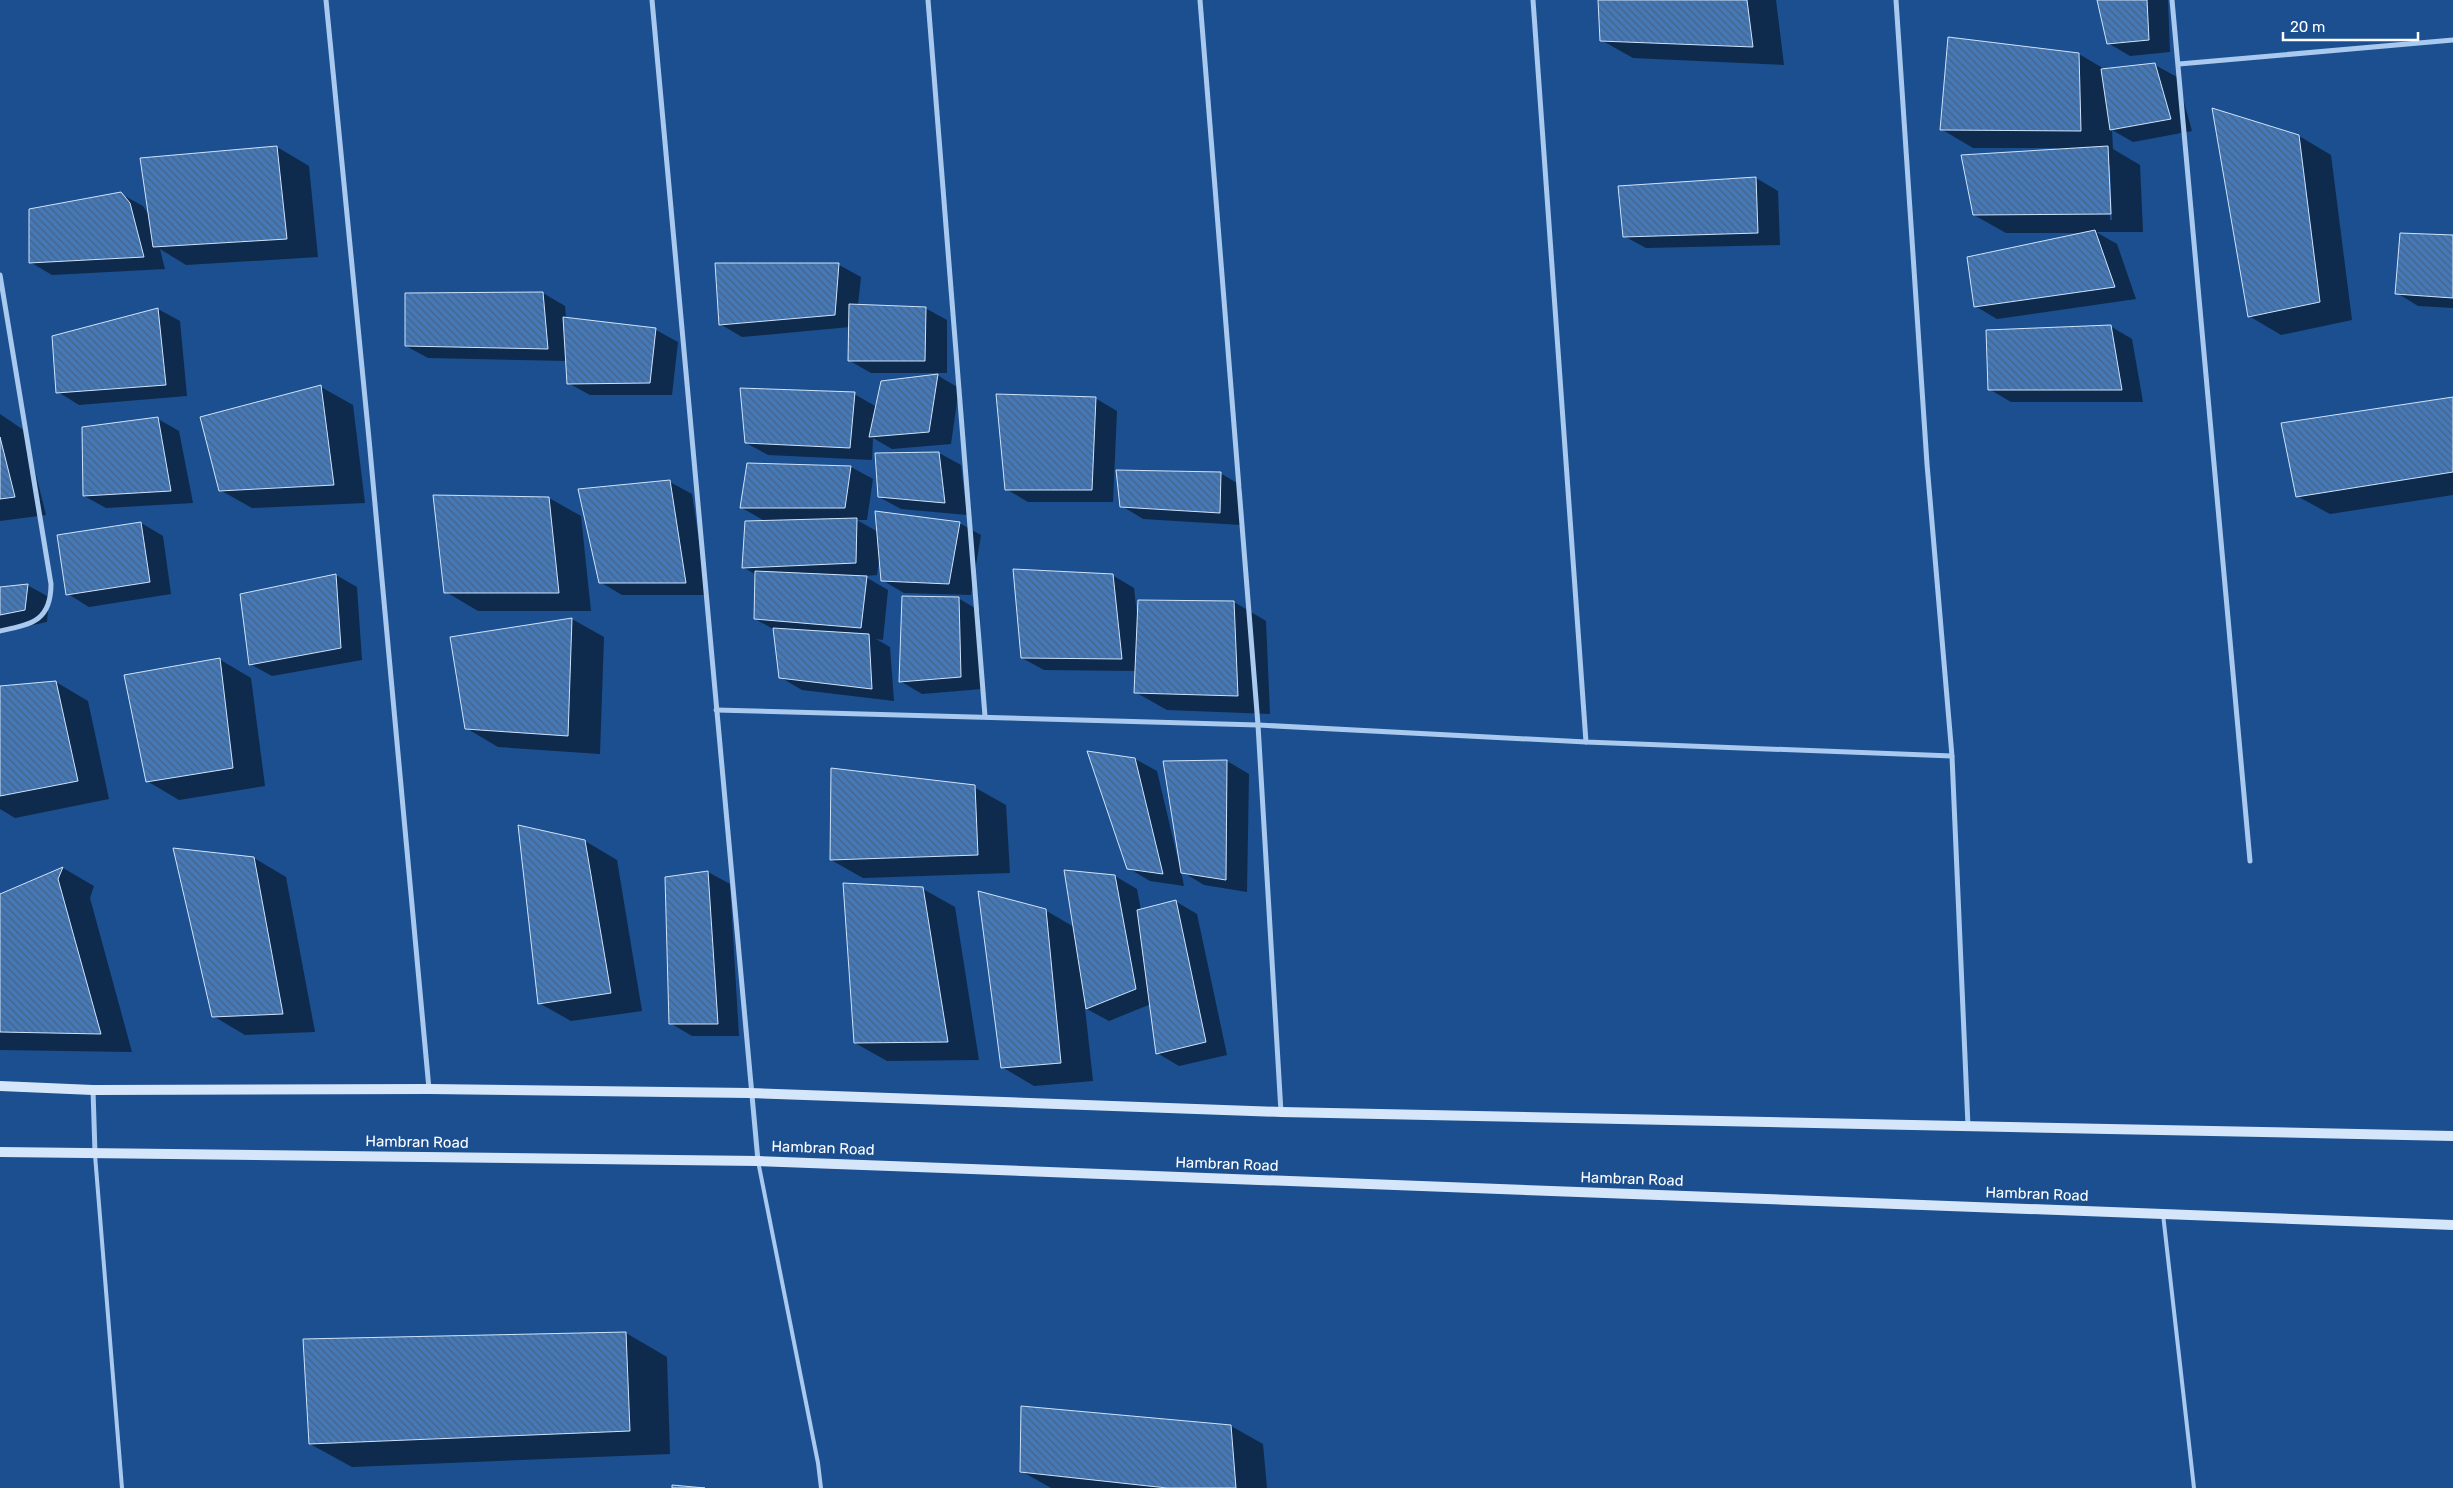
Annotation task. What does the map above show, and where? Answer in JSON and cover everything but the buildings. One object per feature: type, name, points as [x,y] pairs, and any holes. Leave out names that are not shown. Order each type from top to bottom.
[{"type":"main road","points":[[0,1086],[94,1090],[428,1089],[750,1093],[1281,1112],[2453,1136]]},
{"type":"main road","name":"Hambran Road","points":[[0,1152],[758,1161],[2453,1225]]},
{"type":"street","points":[[326,0],[371,459],[428,1089]]},
{"type":"street","points":[[652,0],[668,158],[750,1093],[758,1161]]},
{"type":"street","points":[[928,0],[985,716]]},
{"type":"street","points":[[1200,0],[1258,725],[1281,1112]]},
{"type":"street","points":[[1533,0],[1586,742]]},
{"type":"street","points":[[1896,0],[1927,464],[1952,756],[1968,1126]]},
{"type":"street","points":[[2172,0],[2250,861]]},
{"type":"street","points":[[2179,64],[2453,40]]},
{"type":"street","points":[[0,275],[51,602],[43,616],[25,626],[0,631]]},
{"type":"street","points":[[716,710],[1258,725],[1586,742],[1952,756]]},
{"type":"street","points":[[94,1090],[94,1153]]},
{"type":"lane","points":[[94,1153],[122,1488]]},
{"type":"lane","points":[[758,1161],[818,1463],[821,1488]]},
{"type":"lane","points":[[2163,1214],[2194,1488]]}]
